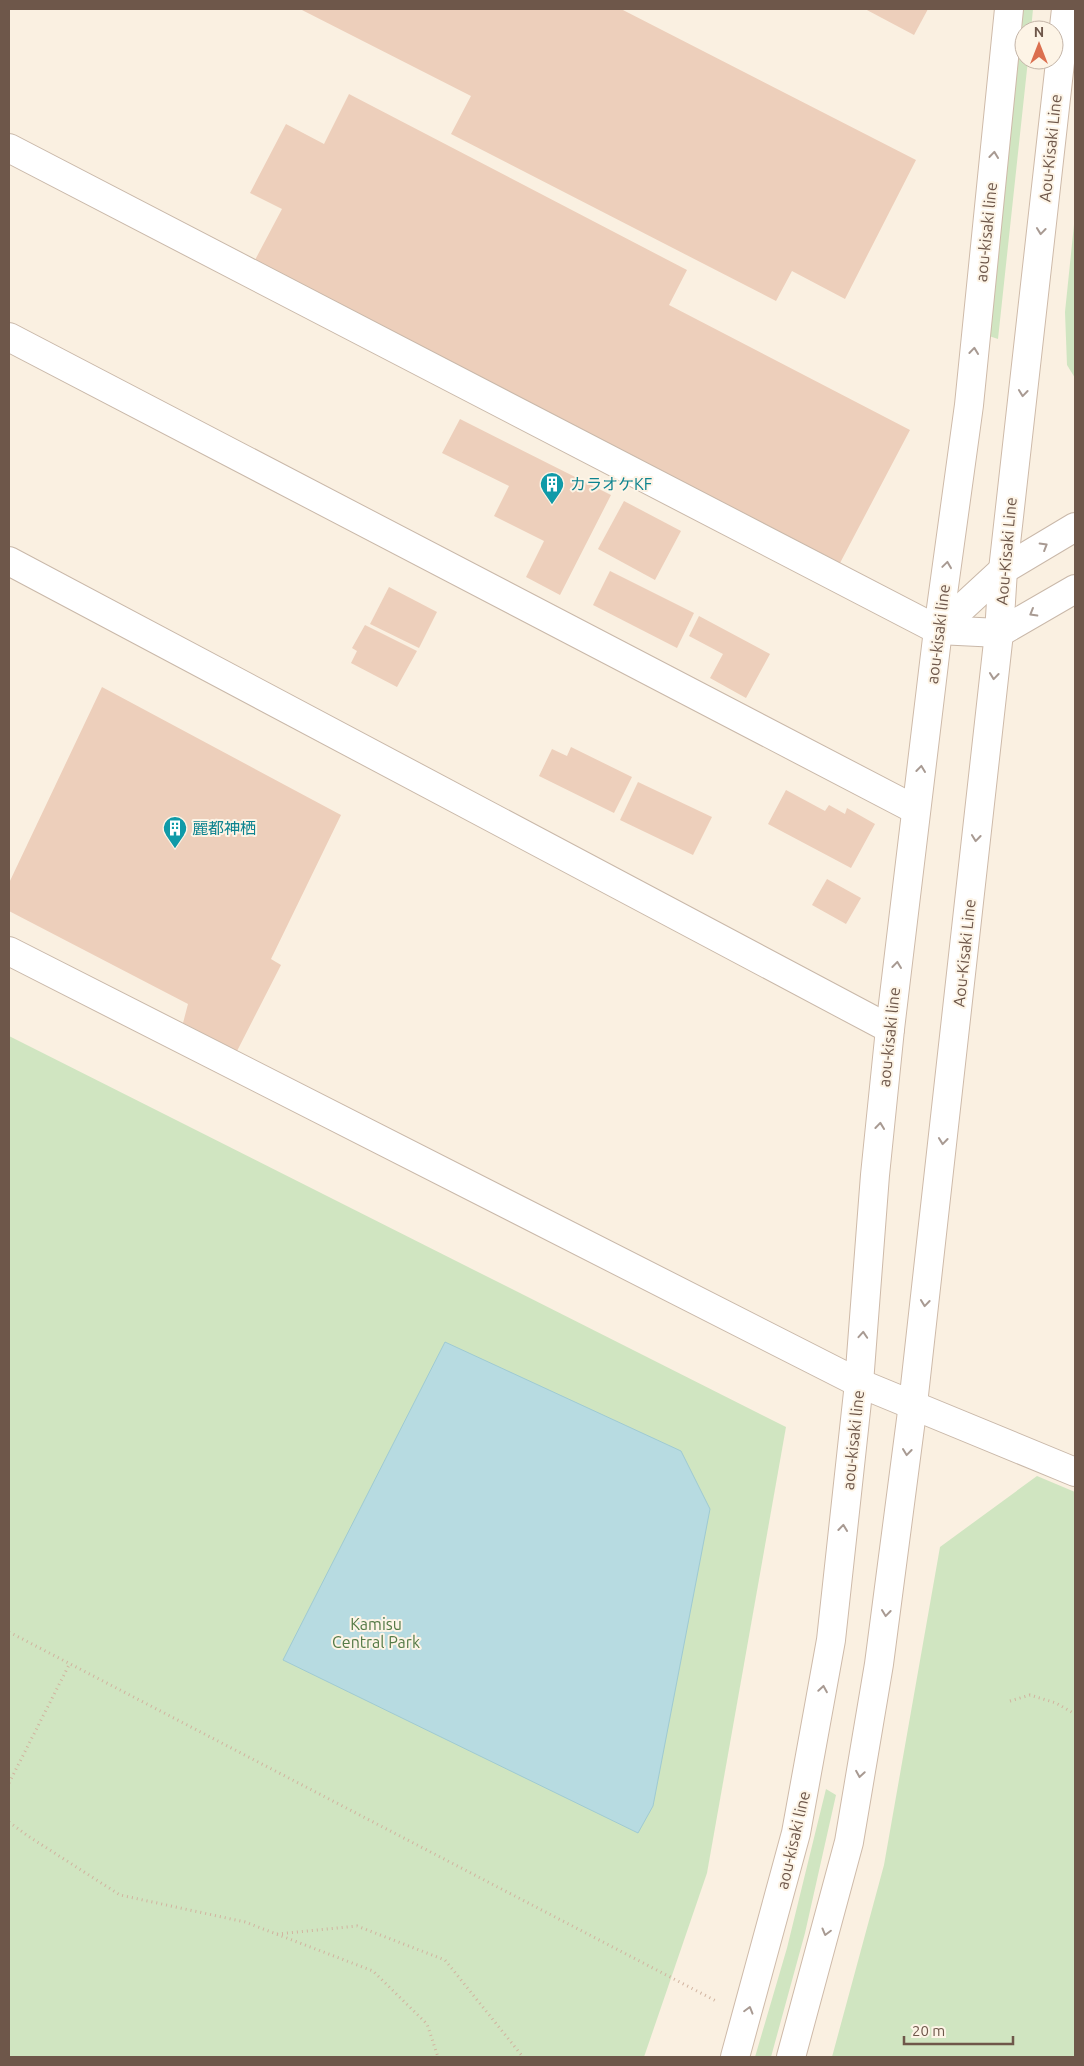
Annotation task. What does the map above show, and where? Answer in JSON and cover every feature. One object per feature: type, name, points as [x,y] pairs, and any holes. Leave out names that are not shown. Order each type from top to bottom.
[{"type":"street","name":"aou-kisaki line","points":[[735,2057],[794,1842],[815,1737],[831,1640],[859,1384],[875,1175],[890,1030],[938,630],[969,405],[1009,9]]},
{"type":"street","name":"Aou-Kisaki Line","points":[[913,1404],[999,633],[1002,570],[1066,9]]},
{"type":"street","points":[[9,148],[938,630],[999,633],[1075,590]]},
{"type":"street","points":[[9,337],[916,810]]},
{"type":"street","points":[[938,630],[1002,570],[1075,527]]},
{"type":"street","points":[[9,561],[890,1030]]},
{"type":"street","points":[[9,951],[859,1384],[913,1404],[1075,1472]]},
{"type":"street","points":[[791,2057],[849,1842],[879,1664],[913,1404]]},
{"type":"path","points":[[9,1632],[720,2003]]},
{"type":"path","points":[[9,1783],[70,1663]]},
{"type":"path","points":[[1010,1701],[1030,1695],[1056,1703],[1075,1714]]},
{"type":"path","points":[[9,1822],[120,1896],[245,1922],[374,1972],[427,2024],[438,2057]]},
{"type":"path","points":[[277,1934],[357,1926],[445,1960],[523,2057]]},
{"type":"green space","points":[[1010,9],[1033,9],[1032,20],[1014,20],[1014,70],[1027,70],[998,339],[977,332]]},
{"type":"green space","points":[[1075,215],[1075,378],[1067,365],[1065,312]]},
{"type":"green space","name":"Kamisu Central Park","points":[[9,1036],[786,1427],[707,1873],[644,2057],[9,2057]]},
{"type":"green space","points":[[1037,1476],[1075,1492],[1075,2057],[832,2057],[884,1865],[940,1547]]},
{"type":"green space","points":[[826,1789],[836,1795],[805,1933],[771,2057],[755,2057],[787,1948]]},
{"type":"water","points":[[445,1342],[681,1451],[710,1509],[653,1806],[638,1833],[283,1660]]},
{"type":"building","points":[[300,9],[621,9],[916,160],[845,299],[792,271],[776,301],[451,134],[471,96]]},
{"type":"building","points":[[865,9],[928,9],[914,35]]},
{"type":"building","points":[[349,94],[687,270],[669,305],[910,430],[840,563],[255,260],[282,209],[250,193],[286,124],[324,144]]},
{"type":"building","name":"カラオケKF","points":[[460,419],[611,495],[560,595],[526,577],[544,541],[494,516],[509,486],[442,453]]},
{"type":"building","points":[[624,501],[681,531],[655,580],[598,549]]},
{"type":"building","points":[[610,571],[694,613],[677,648],[593,605]]},
{"type":"building","points":[[389,587],[437,612],[419,648],[370,624]]},
{"type":"building","points":[[699,616],[770,654],[746,698],[710,678],[723,654],[689,636]]},
{"type":"building","points":[[365,625],[417,651],[397,687],[351,663],[357,651],[352,648]]},
{"type":"building","name":"麗都神栖","points":[[102,687],[341,815],[271,959],[281,965],[237,1051],[183,1023],[188,1004],[9,911],[9,883]]},
{"type":"building","points":[[571,747],[632,777],[614,813],[539,776],[552,749],[567,756]]},
{"type":"building","points":[[638,782],[712,817],[693,855],[620,820]]},
{"type":"building","points":[[786,790],[825,811],[829,805],[845,814],[847,808],[875,824],[851,868],[768,824]]},
{"type":"building","points":[[827,879],[861,898],[846,924],[812,905]]},
{"type":"place","name":"カラオケKF","points":[[552,505]]},
{"type":"place","name":"麗都神栖","points":[[175,849]]}]
